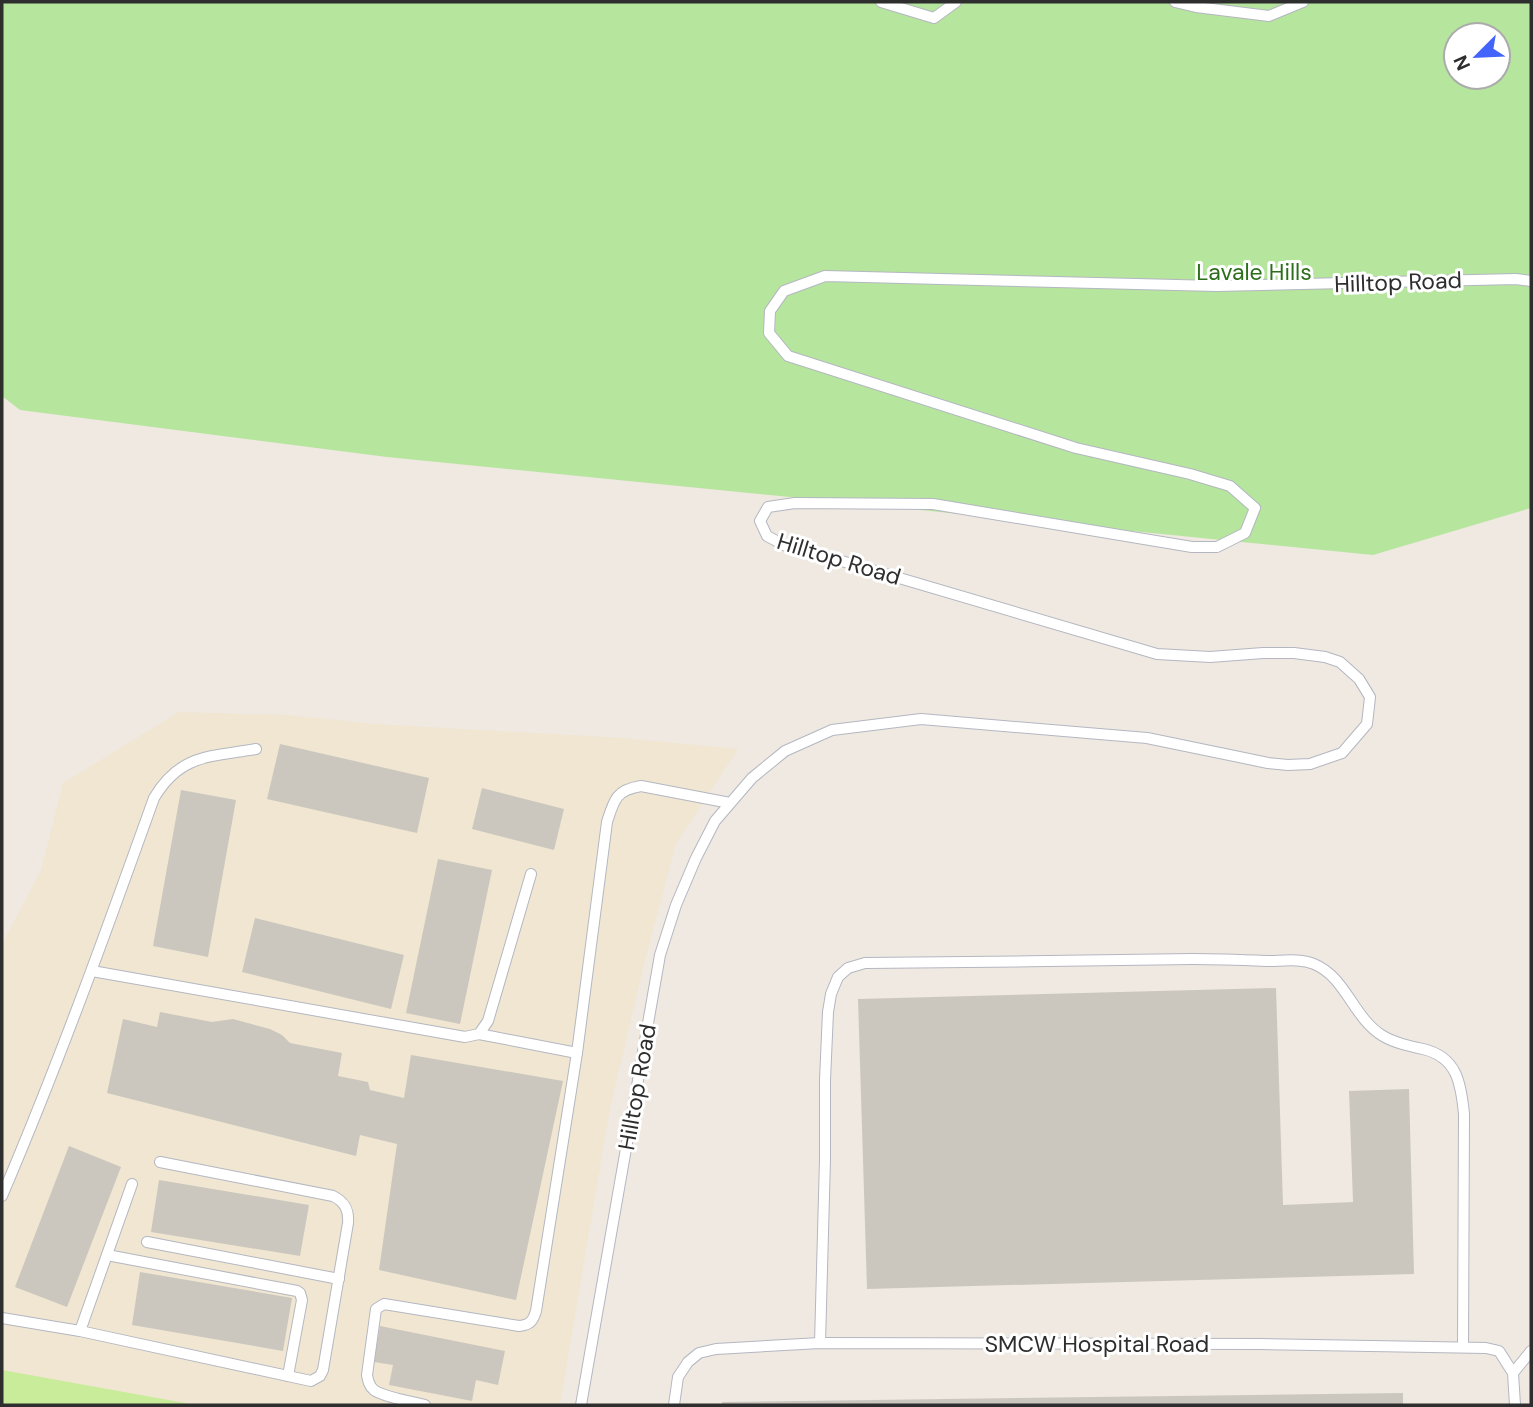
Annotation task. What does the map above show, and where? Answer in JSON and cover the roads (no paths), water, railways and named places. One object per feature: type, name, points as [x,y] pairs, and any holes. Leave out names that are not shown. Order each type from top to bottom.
[{"type":"lane","points":[[881,2],[934,18],[956,2]]},
{"type":"lane","points":[[1175,2],[1269,16],[1303,2]]},
{"type":"lane","name":"Hilltop Road","points":[[581,1405],[660,955],[676,905],[715,821],[752,778],[785,751],[832,730],[921,719],[1147,738],[1288,765],[1310,764],[1342,753],[1367,724],[1370,697],[1359,679],[1340,662],[1294,653],[1210,657],[1157,654],[786,546],[767,536],[760,521],[768,507],[795,503],[933,504],[1192,547],[1217,547],[1245,533],[1255,508],[1230,486],[1076,448],[788,356],[769,333],[770,311],[785,291],[825,276],[1216,286],[1516,279],[1531,281]]},
{"type":"lane","points":[[2,1196],[41,1105],[154,798],[163,783],[188,763],[205,757],[256,749]]},
{"type":"lane","points":[[425,1405],[379,1393],[368,1383],[376,1309],[384,1304],[519,1326],[528,1325],[536,1311],[577,1053],[607,822],[612,806],[619,794],[628,788],[641,786],[730,803]]},
{"type":"lane","points":[[479,1034],[488,1021],[531,874]]},
{"type":"lane","points":[[820,1343],[828,1012],[831,993],[838,977],[848,968],[865,963],[1227,959],[1293,960],[1312,963],[1335,979],[1352,1004],[1381,1035],[1437,1053],[1454,1069],[1460,1080],[1464,1114],[1463,1347]]},
{"type":"lane","points":[[92,971],[465,1037],[479,1034],[577,1053]]},
{"type":"lane","points":[[2,1318],[80,1331],[311,1381],[320,1376],[349,1214],[341,1200],[333,1196],[159,1162]]},
{"type":"lane","points":[[80,1331],[132,1184]]},
{"type":"lane","points":[[148,1242],[339,1279]]},
{"type":"lane","points":[[107,1255],[297,1291],[302,1300],[288,1376]]},
{"type":"lane","name":"SMCW Hospital Road","points":[[674,1405],[678,1377],[688,1362],[699,1353],[716,1349],[820,1343],[1463,1347],[1486,1348],[1499,1352],[1513,1373]]},
{"type":"lane","points":[[1515,1405],[1513,1373],[1531,1351]]},
{"type":"park label","name":"Lavale Hills","points":[[1254,272]]}]
